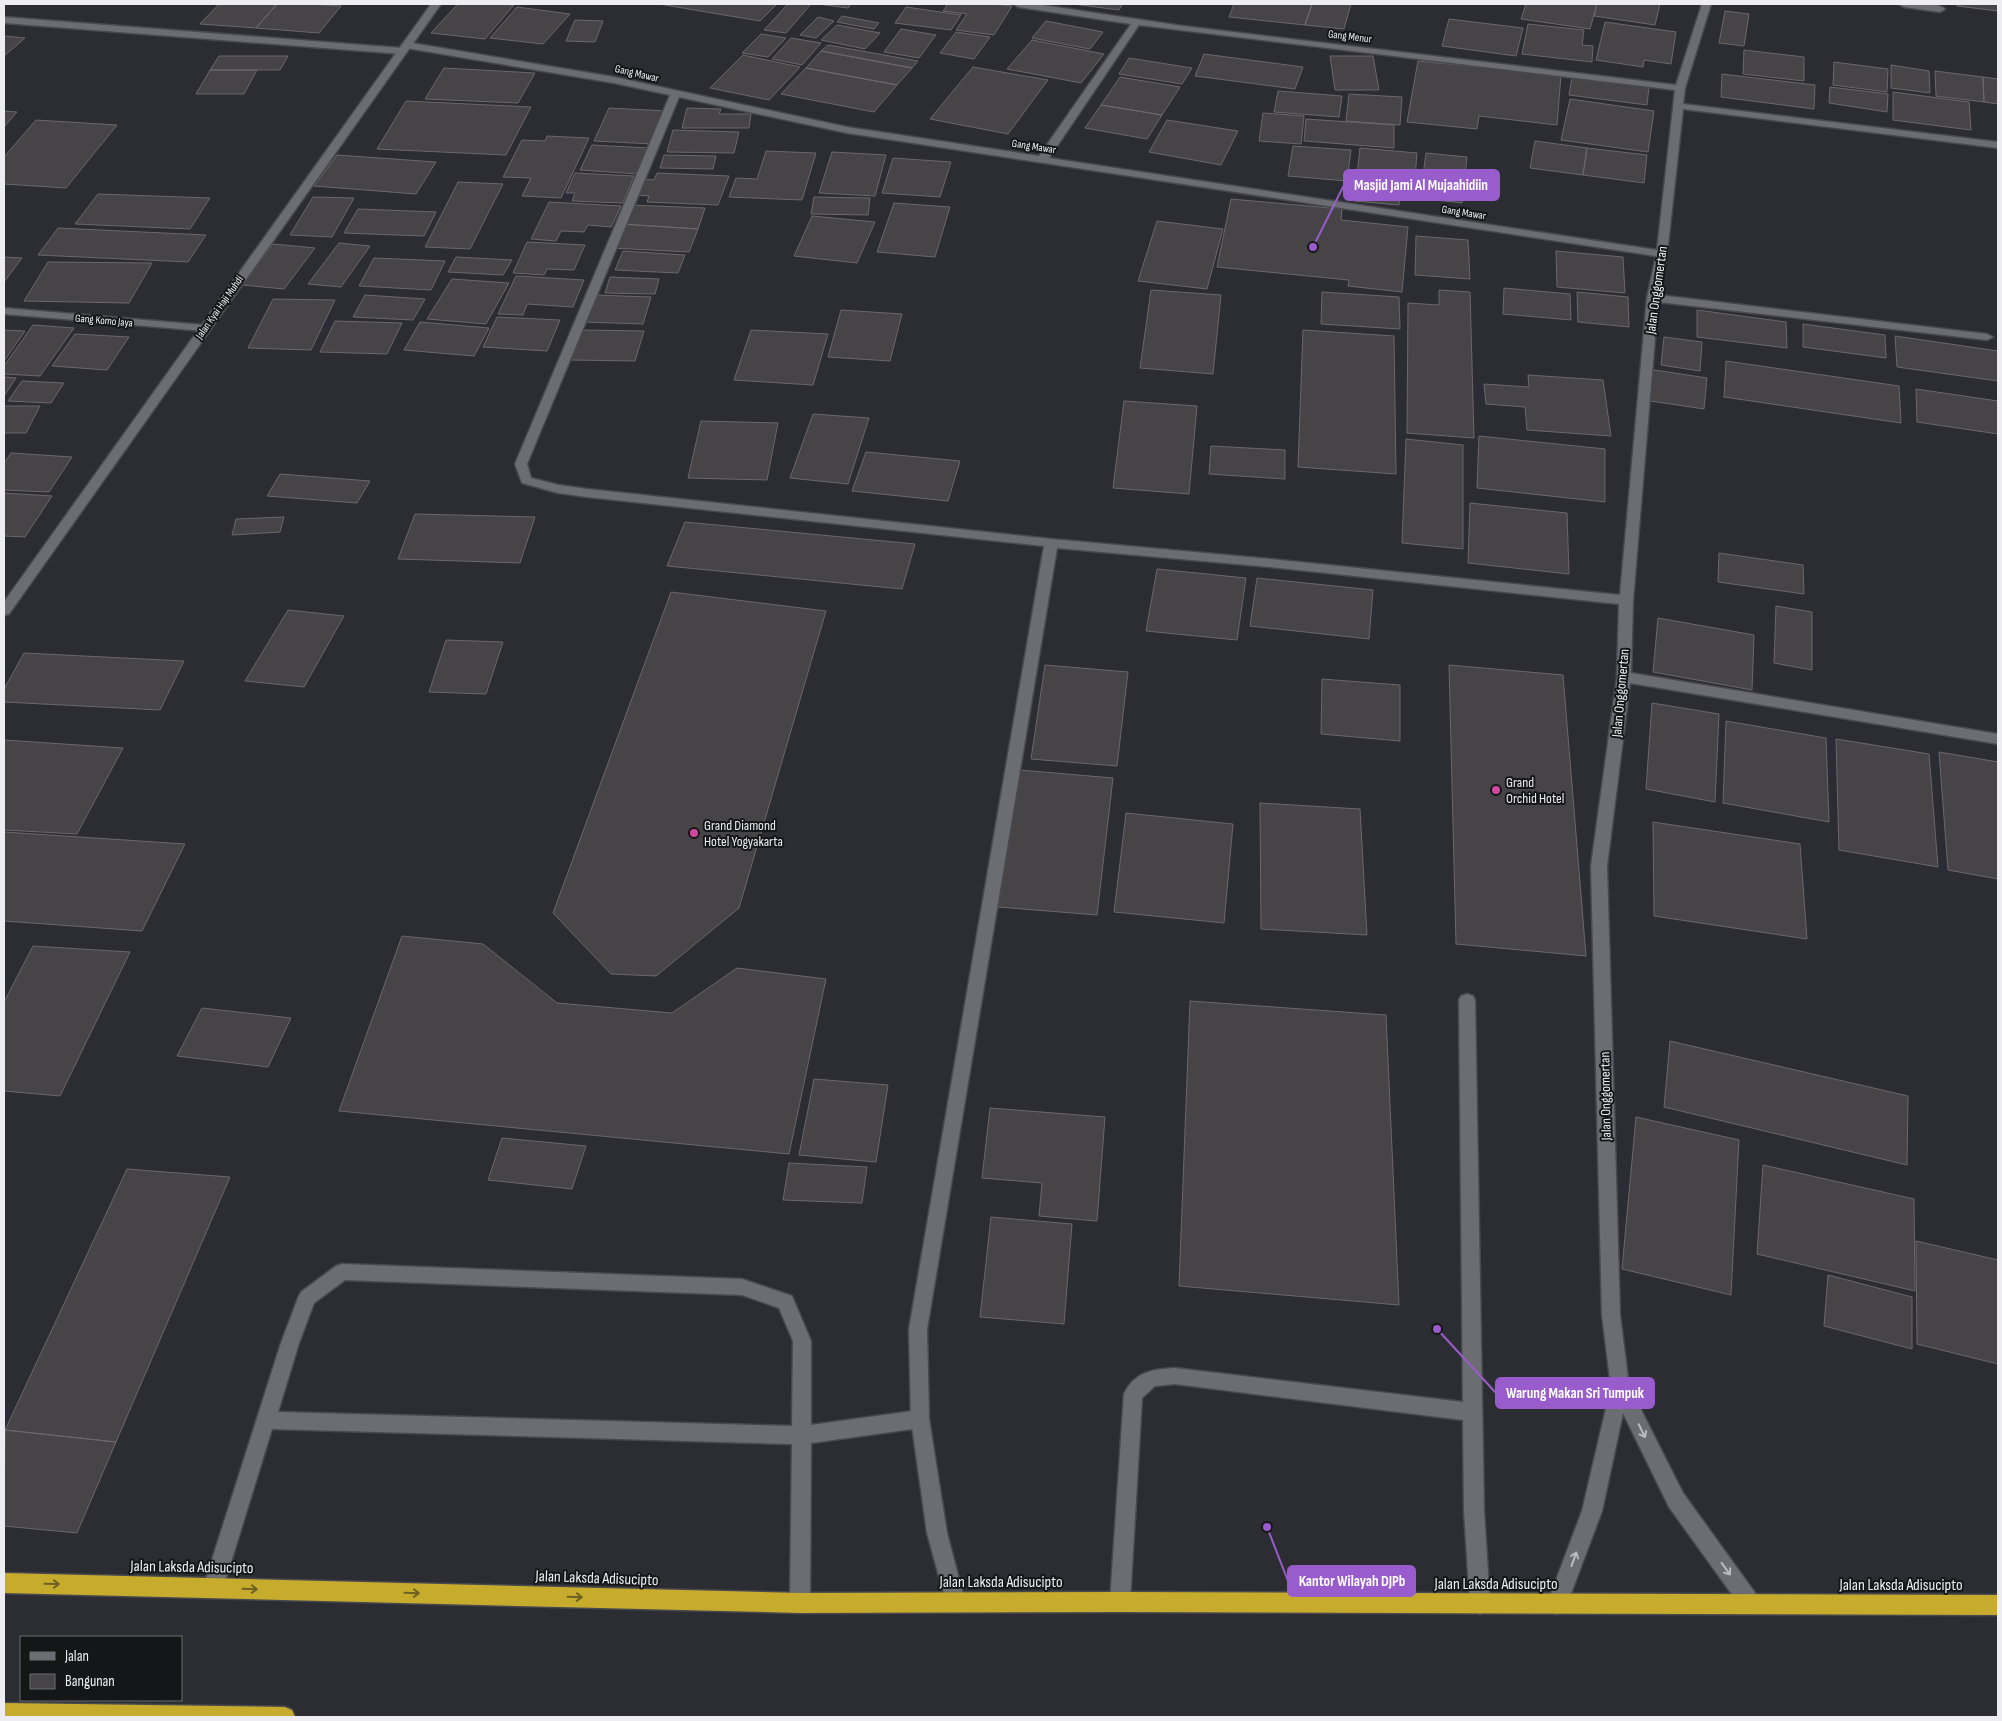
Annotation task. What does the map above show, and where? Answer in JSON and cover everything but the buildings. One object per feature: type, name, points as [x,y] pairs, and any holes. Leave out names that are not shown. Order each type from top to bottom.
[{"type":"highway","name":"Jalan Laksda Adisucipto","points":[[4,1583],[800,1603],[1120,1602],[1998,1606]]},
{"type":"highway","points":[[4,1714],[285,1717]]},
{"type":"street","name":"Jalan Kyai Haji Muhdi","points":[[4,611],[436,4]]},
{"type":"street","name":"Gang Menur","points":[[1018,4],[1137,22],[1680,88]]},
{"type":"street","name":"Jalan Onggomertan","points":[[1620,1387],[1611,1315],[1600,866],[1624,677],[1626,600],[1653,298],[1662,254],[1680,88],[1707,4]]},
{"type":"street","points":[[1904,4],[1940,9]]},
{"type":"street","name":"Gang Mawar","points":[[4,20],[404,48],[614,80],[847,130],[1662,254]]},
{"type":"street","points":[[1042,160],[1137,22]]},
{"type":"street","points":[[675,94],[521,464],[526,480],[558,489],[587,493],[1051,543],[1270,563],[1626,600]]},
{"type":"street","points":[[1679,106],[1998,145]]},
{"type":"street","points":[[1653,298],[1987,337]]},
{"type":"street","name":"Gang Komo Jaya","points":[[4,311],[204,328]]},
{"type":"street","points":[[955,1602],[937,1533],[920,1419],[918,1329],[1051,543]]},
{"type":"street","points":[[1624,677],[1998,739]]},
{"type":"street","points":[[1467,1000],[1474,1511],[1480,1604]]},
{"type":"street","points":[[213,1588],[290,1343],[307,1298],[342,1272],[742,1287],[786,1302],[802,1341],[800,1603]]},
{"type":"street","points":[[1120,1602],[1133,1394],[1151,1378],[1176,1376],[1472,1412]]},
{"type":"street","points":[[1557,1604],[1592,1511],[1620,1387]]},
{"type":"street","points":[[1620,1387],[1676,1500],[1752,1604]]},
{"type":"street","points":[[266,1420],[802,1435],[920,1419]]},
{"type":"place","name":"Masjid Jami Al Mujaahidiin","points":[[1313,247]]},
{"type":"place","name":"Grand Orchid Hotel","points":[[1496,790]]},
{"type":"place","name":"Grand Diamond Hotel Yogyakarta","points":[[694,833]]},
{"type":"place","name":"Warung Makan Sri Tumpuk","points":[[1437,1329]]},
{"type":"place","name":"Kantor Wilayah DJPb","points":[[1267,1527]]}]
